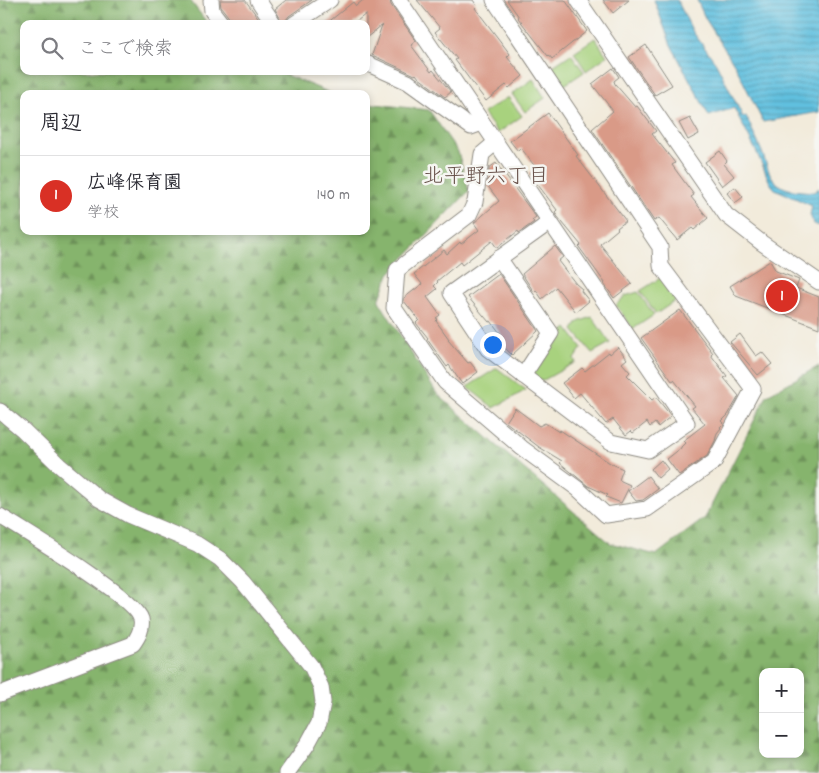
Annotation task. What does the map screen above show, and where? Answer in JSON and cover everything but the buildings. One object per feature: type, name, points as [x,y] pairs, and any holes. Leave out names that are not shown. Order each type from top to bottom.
[{"type":"street","points":[[211,0],[212,11],[219,20]]},
{"type":"street","points":[[258,0],[271,20]]},
{"type":"street","points":[[300,20],[330,0]]},
{"type":"street","points":[[399,0],[687,423],[648,450],[611,442],[488,348],[451,293],[550,222]]},
{"type":"street","points":[[494,0],[660,247],[661,266],[753,389],[714,462],[646,508],[606,515],[578,489],[522,448],[445,382],[394,308],[397,270],[469,215],[475,202],[482,154],[496,143]]},
{"type":"street","points":[[578,0],[726,215],[762,243],[819,282]]},
{"type":"street","points":[[370,65],[408,82],[471,127],[482,124]]},
{"type":"street","points":[[499,258],[551,333],[524,376]]},
{"type":"street","points":[[0,411],[99,499],[128,515],[197,544],[220,559],[243,582],[311,666],[321,687],[323,702],[319,723],[307,745],[287,773]]},
{"type":"street","points":[[0,516],[112,589],[135,609],[141,620],[140,635],[133,644],[0,694]]},
{"type":"green space","points":[[0,0],[190,0],[205,20],[20,20],[20,75],[286,75],[323,90],[20,90],[20,235],[370,235],[370,103],[429,110],[458,152],[469,191],[389,274],[379,301],[437,394],[610,543],[656,555],[705,518],[767,395],[819,366],[819,773],[0,773]]},
{"type":"green space","points":[[595,38],[607,56],[586,71],[574,52]]},
{"type":"green space","points":[[571,54],[584,72],[560,88],[547,70]]},
{"type":"green space","points":[[533,79],[545,98],[525,112],[512,94]]},
{"type":"green space","points":[[508,97],[522,116],[498,133],[483,113]]},
{"type":"green space","points":[[662,277],[678,299],[656,314],[640,291]]},
{"type":"green space","points":[[638,292],[654,315],[633,329],[616,305],[625,296]]},
{"type":"green space","points":[[592,317],[610,343],[592,353],[573,330],[578,322]]},
{"type":"green space","points":[[567,328],[582,348],[574,359],[576,362],[542,381],[533,375],[533,366]]},
{"type":"green space","points":[[497,368],[526,390],[494,408],[467,387]]},
{"type":"water","points":[[654,0],[677,0],[693,32],[716,63],[743,117],[746,116],[769,172],[778,184],[794,190],[814,192],[819,188],[819,226],[814,224],[810,215],[812,206],[775,189],[770,183],[734,108],[709,116],[671,45]]},
{"type":"water","points":[[697,0],[819,0],[819,112],[763,122],[736,67],[705,18]]},
{"type":"place","name":"広峰保育園","points":[[782,296]]},
{"type":"district","name":"北平野六丁目","points":[[486,175]]}]
